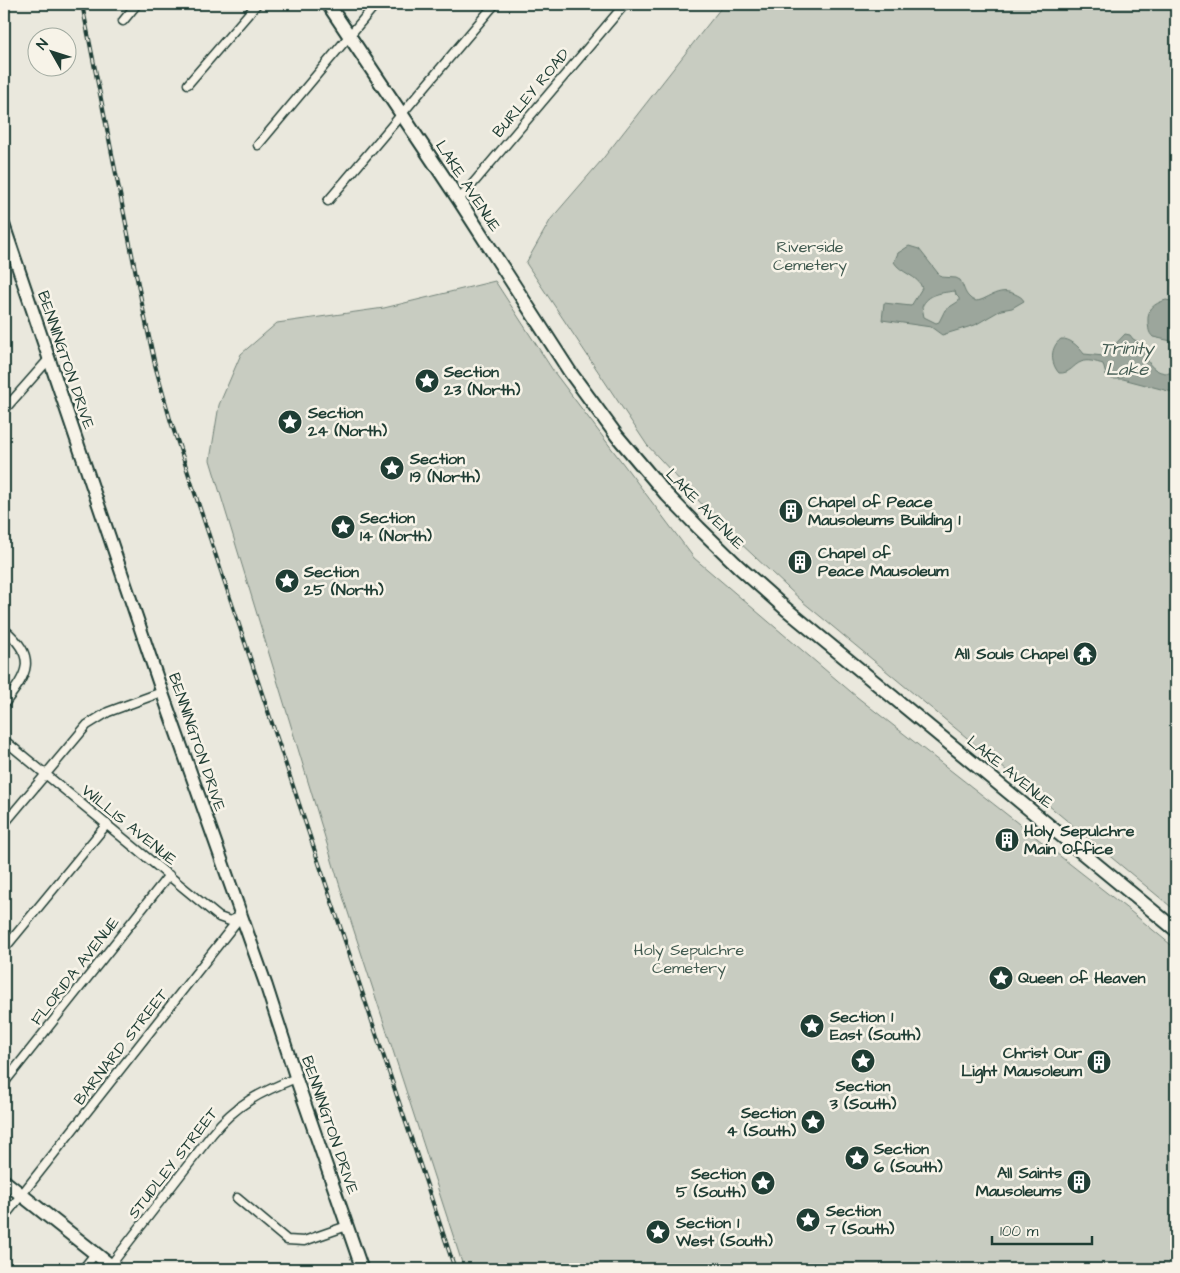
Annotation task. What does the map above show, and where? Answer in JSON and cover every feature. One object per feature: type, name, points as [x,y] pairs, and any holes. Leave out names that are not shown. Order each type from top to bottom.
[{"type":"main road","name":"LAKE AVENUE","points":[[328,4],[459,200],[575,379],[617,436],[666,494],[738,567],[786,610],[1176,930]]},
{"type":"main road","points":[[4,1181],[112,1268]]},
{"type":"street","points":[[123,21],[137,4]]},
{"type":"street","points":[[188,84],[257,4]]},
{"type":"street","points":[[258,145],[376,4]]},
{"type":"street","points":[[328,200],[494,4]]},
{"type":"street","name":"BURLEY ROAD","points":[[459,200],[624,4]]},
{"type":"street","name":"BENNINGTON DRIVE","points":[[4,226],[162,692],[266,985],[362,1269]]},
{"type":"street","points":[[4,261],[12,251]]},
{"type":"street","points":[[4,410],[49,358]]},
{"type":"street","points":[[4,629],[21,645],[26,667],[21,681],[4,704]]},
{"type":"street","points":[[4,824],[77,735],[95,719],[108,712],[162,692]]},
{"type":"street","name":"WILLIS AVENUE","points":[[4,740],[223,919],[230,921],[241,916]]},
{"type":"street","points":[[4,949],[107,824]]},
{"type":"street","name":"FLORIDA AVENUE","points":[[4,1083],[168,875]]},
{"type":"street","name":"BARNARD STREET","points":[[4,1218],[241,916]]},
{"type":"street","name":"STUDLEY STREET","points":[[112,1268],[206,1141],[229,1114],[251,1098],[296,1078]]},
{"type":"street","points":[[237,1198],[286,1240],[304,1241],[347,1226]]},
{"type":"street","points":[[83,1269],[96,1254]]},
{"type":"green space","name":"Riverside Cemetery","points":[[724,4],[1176,4],[1176,911],[803,602],[722,526],[647,445],[526,263],[551,219],[601,161]]},
{"type":"green space","name":"Holy Sepulchre Cemetery","points":[[495,281],[554,372],[694,558],[857,697],[1176,949],[1176,1269],[464,1269],[345,903],[210,460],[219,405],[241,354],[277,323],[384,308]]},
{"type":"water","points":[[909,246],[919,249],[941,277],[960,280],[966,294],[974,301],[979,301],[1001,292],[1007,292],[1019,296],[1024,301],[1012,308],[1001,310],[975,325],[942,335],[931,327],[882,320],[884,303],[911,306],[922,288],[917,280],[900,269],[894,262],[898,253]],"holes":[[[955,291],[959,301],[945,310],[939,322],[936,323],[924,317],[922,307],[932,296]]]},
{"type":"water","name":"Trinity Lake","points":[[1166,300],[1176,302],[1176,342],[1153,337],[1149,330],[1148,318],[1150,311],[1154,305]]},
{"type":"water","name":"Trinity Lake","points":[[1125,334],[1130,335],[1133,339],[1144,345],[1148,361],[1153,368],[1164,373],[1176,372],[1176,393],[1123,379],[1112,379],[1106,375],[1103,364],[1095,362],[1083,361],[1063,373],[1059,373],[1054,365],[1053,351],[1057,342],[1061,339],[1071,341],[1084,354],[1104,356]]},
{"type":"railway","points":[[82,4],[143,309],[155,365],[170,419],[455,1269]]},
{"type":"place","name":"Section 23 (North)","points":[[427,381]]},
{"type":"place","name":"Section 24 (North)","points":[[290,422]]},
{"type":"place","name":"Section 19 (North)","points":[[392,468]]},
{"type":"place","name":"Chapel of Peace Mausoleums Building 1","points":[[791,511]]},
{"type":"place","name":"Section 14 (North)","points":[[343,527]]},
{"type":"place","name":"Chapel of Peace Mausoleum","points":[[800,562]]},
{"type":"place","name":"Section 25 (North)","points":[[287,581]]},
{"type":"place","name":"All Souls Chapel","points":[[1085,654]]},
{"type":"place","name":"Holy Sepulchre Main Office","points":[[1007,840]]},
{"type":"place","name":"Queen of Heaven","points":[[1001,978]]},
{"type":"place","name":"Section 1 East (South)","points":[[812,1026]]},
{"type":"place","name":"Section 3 (South)","points":[[863,1061]]},
{"type":"place","name":"Christ Our Light Mausoleum","points":[[1099,1062]]},
{"type":"place","name":"Section 4 (South)","points":[[813,1122]]},
{"type":"place","name":"Section 6 (South)","points":[[857,1158]]},
{"type":"place","name":"All Saints Mausoleums","points":[[1079,1182]]},
{"type":"place","name":"Section 5 (South)","points":[[763,1183]]},
{"type":"place","name":"Section 7 (South)","points":[[808,1220]]},
{"type":"place","name":"Section 1 West (South)","points":[[658,1232]]}]
